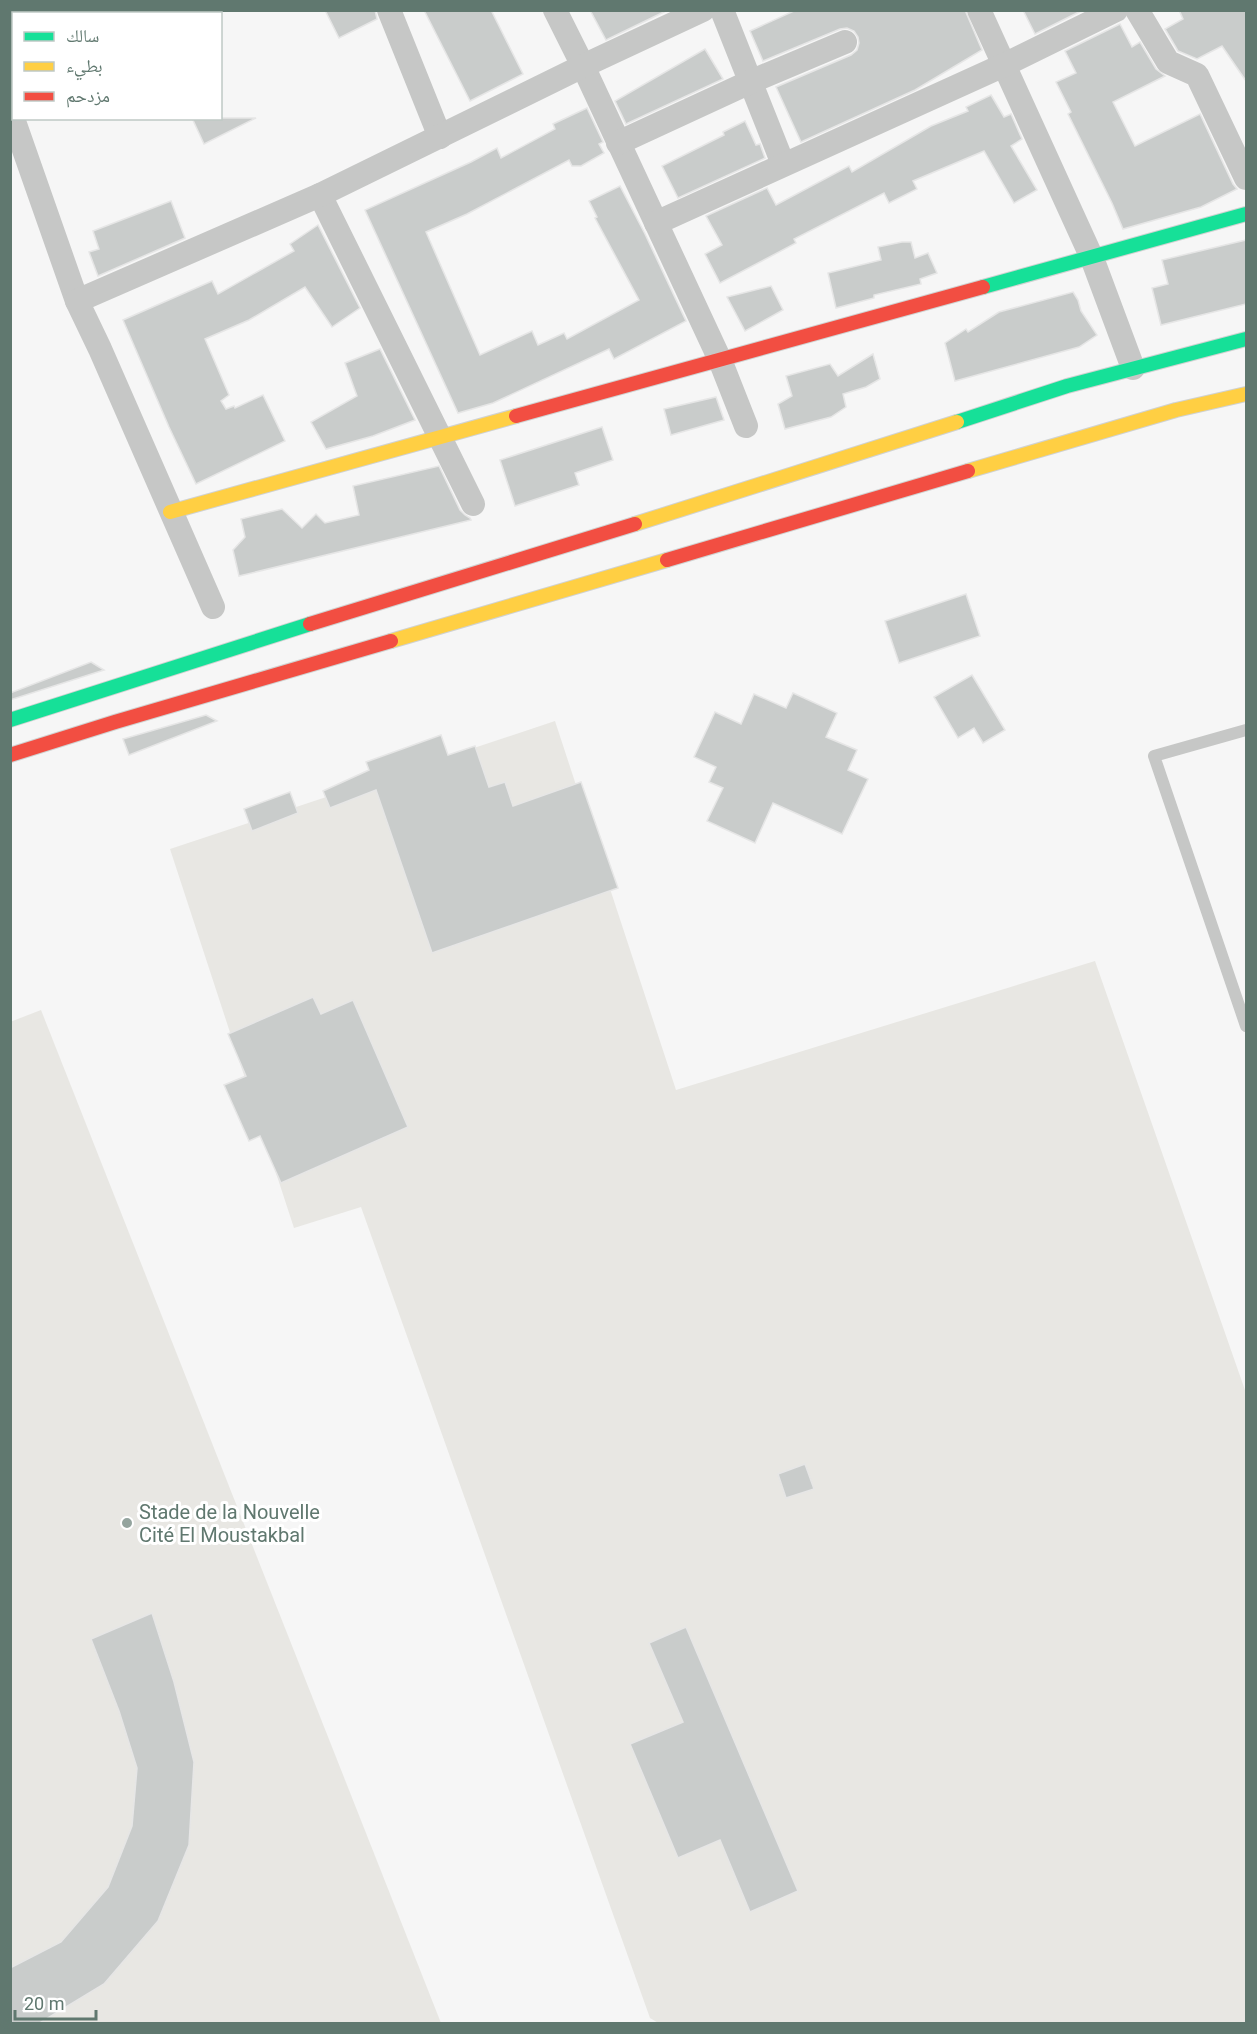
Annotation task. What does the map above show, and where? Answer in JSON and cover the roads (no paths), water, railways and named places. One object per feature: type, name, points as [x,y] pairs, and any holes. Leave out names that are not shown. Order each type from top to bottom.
[{"type":"main road","points":[[170,512],[1246,214]]},
{"type":"main road","points":[[10,720],[242,644],[770,483],[1067,386],[1246,339]]},
{"type":"main road","points":[[10,755],[115,722],[1176,410],[1246,394]]},
{"type":"street","points":[[389,10],[441,137]]},
{"type":"street","points":[[555,10],[720,360],[746,426]]},
{"type":"street","points":[[77,300],[320,195],[703,10]]},
{"type":"street","points":[[722,10],[783,164]]},
{"type":"street","points":[[979,10],[1092,258],[1133,368]]},
{"type":"street","points":[[656,223],[1004,65],[1116,10]]},
{"type":"street","points":[[1137,10],[1167,62],[1197,75],[1246,178]]},
{"type":"street","points":[[618,143],[750,82],[845,42]]},
{"type":"street","points":[[14,120],[77,300],[213,607]]},
{"type":"street","points":[[320,195],[473,504]]},
{"type":"lane","points":[[1246,730],[1154,756],[1246,1026]]},
{"type":"place","name":"Stade de la Nouvelle Cité El Moustakbal","points":[[127,1523]]}]
